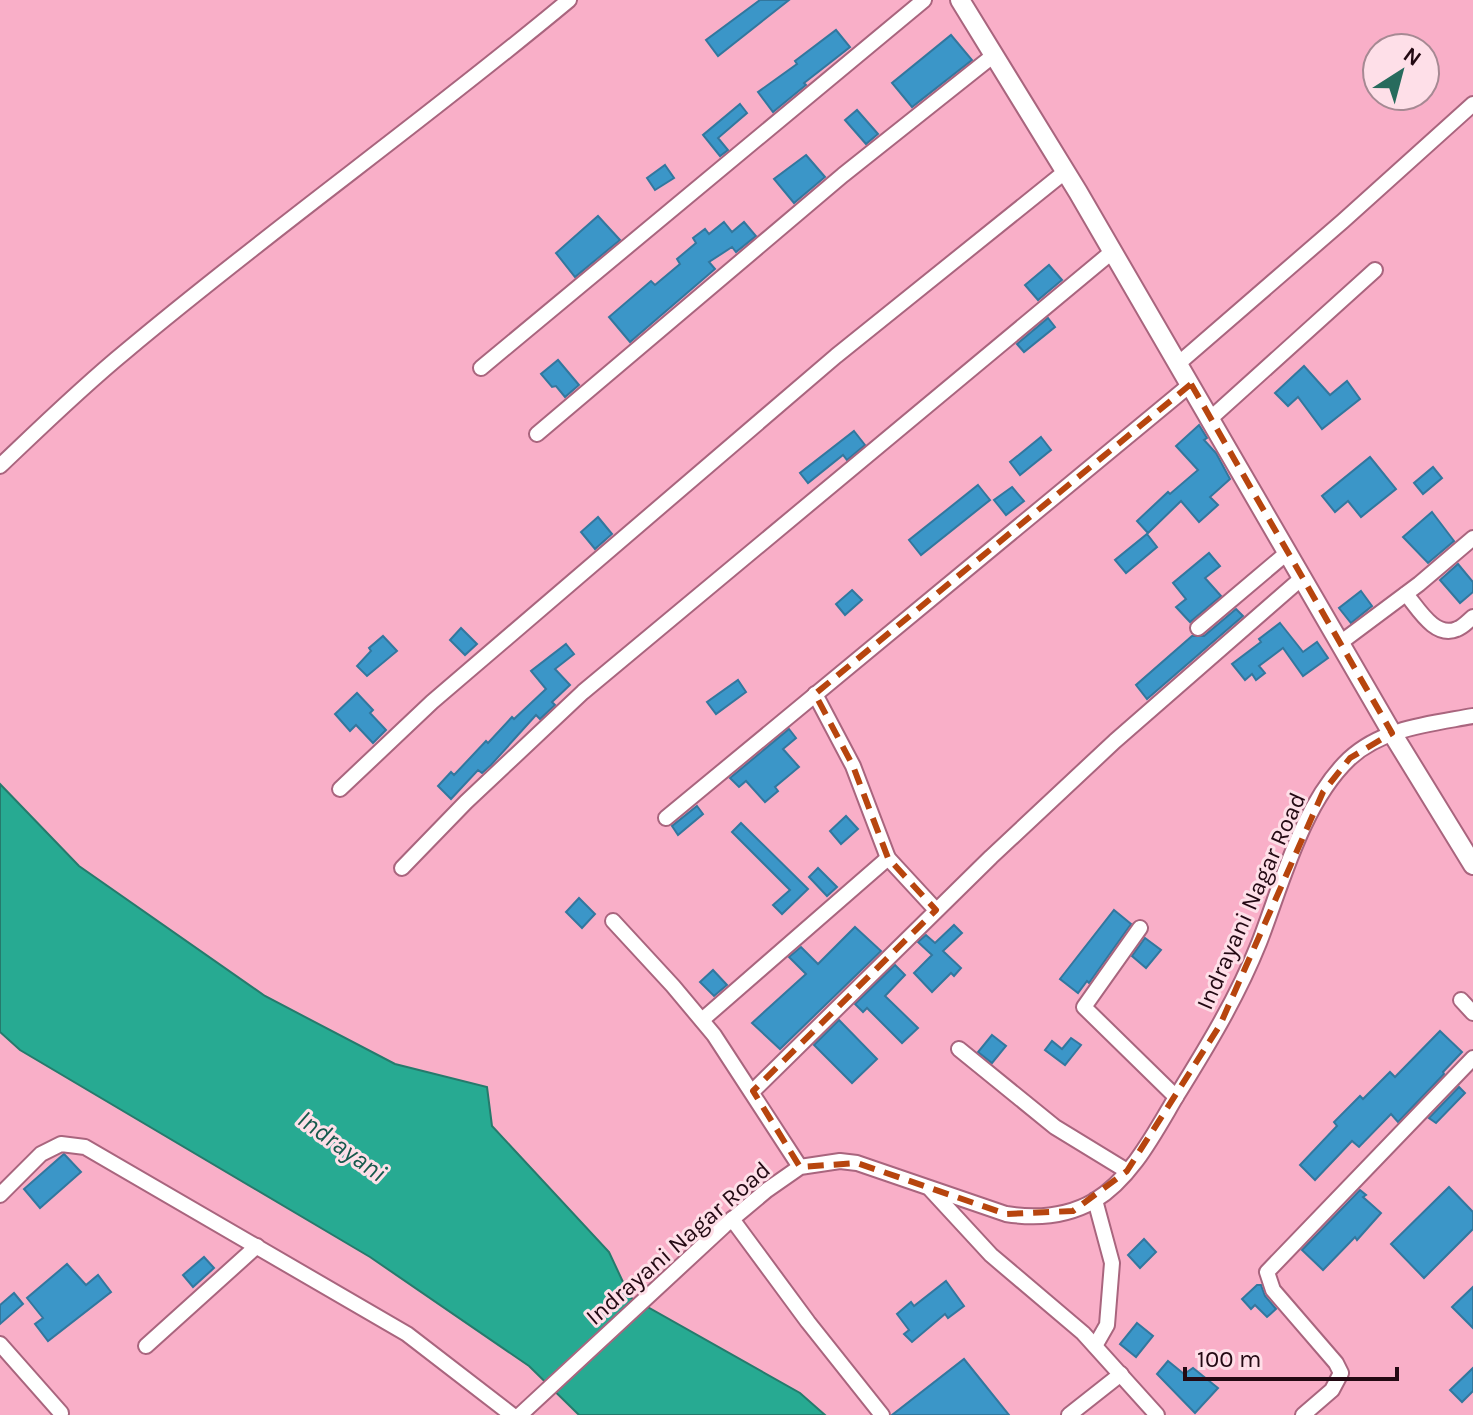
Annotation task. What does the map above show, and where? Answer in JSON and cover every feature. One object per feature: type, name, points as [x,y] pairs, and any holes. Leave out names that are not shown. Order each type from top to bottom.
[{"type":"main road","points":[[960,0],[1066,171],[1392,733],[1473,865]]},
{"type":"street","points":[[0,466],[124,352],[306,206],[468,83],[569,0]]},
{"type":"street","points":[[481,368],[924,0]]},
{"type":"street","points":[[537,434],[843,175],[994,55]]},
{"type":"street","points":[[1179,363],[1473,104]]},
{"type":"street","points":[[340,789],[432,702],[824,366],[1066,171]]},
{"type":"street","points":[[402,868],[488,780],[592,683],[1113,251]]},
{"type":"street","points":[[1211,418],[1375,270]]},
{"type":"street","points":[[666,818],[1191,384]]},
{"type":"street","points":[[1340,643],[1406,594],[1473,538]]},
{"type":"street","points":[[1198,628],[1288,552]]},
{"type":"street","points":[[753,1091],[936,910],[1115,741],[1303,577]]},
{"type":"street","points":[[1406,594],[1440,630],[1456,630],[1473,617]]},
{"type":"street","points":[[815,694],[853,766],[888,858],[936,910]]},
{"type":"street","name":"Indrayani Nagar Road","points":[[526,1410],[728,1222],[800,1167],[840,1161],[857,1163],[1006,1214],[1027,1217],[1057,1216],[1095,1200],[1127,1171],[1220,1025],[1240,988],[1281,881],[1323,792],[1350,758],[1392,733],[1473,716]]},
{"type":"street","points":[[702,1020],[888,858]]},
{"type":"street","points":[[613,921],[702,1020],[753,1091],[800,1167]]},
{"type":"street","points":[[1140,928],[1084,1007],[1176,1097]]},
{"type":"street","points":[[1461,1000],[1473,1013]]},
{"type":"street","points":[[959,1049],[1055,1127],[1127,1171]]},
{"type":"street","points":[[1303,1415],[1332,1390],[1341,1373],[1336,1363],[1273,1290],[1267,1272],[1473,1058]]},
{"type":"street","points":[[0,1195],[41,1154],[61,1144],[85,1147],[407,1334],[512,1415]]},
{"type":"street","points":[[929,1187],[991,1255],[1050,1303],[1095,1346],[1157,1415]]},
{"type":"street","points":[[1095,1200],[1112,1263],[1107,1325],[1095,1346]]},
{"type":"street","points":[[728,1222],[882,1415]]},
{"type":"street","points":[[146,1346],[257,1246]]},
{"type":"street","points":[[0,1344],[61,1413]]},
{"type":"street","points":[[1069,1415],[1121,1374]]},
{"type":"highlighted area","points":[[1191,384],[1392,733],[1350,758],[1323,792],[1220,1025],[1127,1171],[1073,1211],[1006,1214],[857,1163],[800,1167],[753,1091],[936,910],[888,858],[853,766],[815,694]]},
{"type":"water","name":"Indrayani","points":[[0,784],[79,866],[265,996],[395,1064],[487,1087],[492,1126],[609,1252],[630,1297],[800,1393],[825,1415],[579,1415],[529,1366],[370,1257],[20,1050],[0,1032]]},
{"type":"building","points":[[760,0],[789,0],[718,56],[706,40]]},
{"type":"building","points":[[836,30],[850,47],[773,112],[758,92]]},
{"type":"building","points":[[951,35],[972,60],[912,107],[892,83]]},
{"type":"building","points":[[740,104],[747,113],[718,138],[728,150],[720,156],[703,135]]},
{"type":"building","points":[[857,110],[878,134],[866,144],[845,120]]},
{"type":"building","points":[[806,155],[825,177],[794,203],[774,179]]},
{"type":"building","points":[[665,165],[674,178],[655,190],[647,178]]},
{"type":"building","points":[[598,216],[620,240],[575,277],[556,253]]},
{"type":"building","points":[[724,222],[732,232],[744,222],[756,236],[736,252],[732,247],[709,262],[715,269],[630,342],[609,317],[651,281],[655,285],[680,264],[677,259],[696,243],[693,238],[705,229],[709,234]]},
{"type":"building","points":[[1049,265],[1062,280],[1038,300],[1025,285]]},
{"type":"building","points":[[1048,318],[1055,327],[1024,352],[1017,344]]},
{"type":"building","points":[[558,360],[579,385],[565,397],[541,374]]},
{"type":"building","points":[[1304,366],[1330,395],[1347,381],[1360,399],[1322,429],[1298,397],[1288,406],[1275,393]]},
{"type":"building","points":[[1199,425],[1207,438],[1204,440],[1216,453],[1230,479],[1210,497],[1218,505],[1199,522],[1181,501],[1148,533],[1137,521],[1198,470],[1176,446]]},
{"type":"building","points":[[854,431],[865,445],[847,460],[843,455],[808,483],[800,473]]},
{"type":"building","points":[[1041,437],[1051,450],[1020,475],[1010,462]]},
{"type":"building","points":[[1370,457],[1396,489],[1361,517],[1348,501],[1335,512],[1322,496]]},
{"type":"building","points":[[1433,467],[1442,478],[1423,494],[1414,483]]},
{"type":"building","points":[[978,485],[990,500],[921,555],[909,540]]},
{"type":"building","points":[[1012,487],[1024,501],[1006,515],[994,500]]},
{"type":"building","points":[[1432,512],[1454,541],[1428,563],[1403,537]]},
{"type":"building","points":[[598,517],[612,534],[595,549],[581,532]]},
{"type":"building","points":[[1147,534],[1157,547],[1126,573],[1115,560]]},
{"type":"building","points":[[1209,553],[1220,566],[1205,578],[1221,596],[1190,622],[1176,607],[1186,599],[1173,583]]},
{"type":"building","points":[[1458,564],[1473,582],[1473,592],[1460,603],[1440,580]]},
{"type":"building","points":[[852,590],[862,600],[845,615],[836,604]]},
{"type":"building","points":[[1361,591],[1372,606],[1351,623],[1339,608]]},
{"type":"building","points":[[1236,609],[1243,616],[1147,699],[1136,685],[1192,636],[1204,636]]},
{"type":"building","points":[[1280,623],[1303,652],[1317,642],[1328,658],[1303,676],[1283,648],[1259,666],[1265,673],[1256,680],[1252,674],[1245,680],[1232,664]]},
{"type":"building","points":[[461,628],[477,644],[465,655],[450,640]]},
{"type":"building","points":[[383,636],[397,651],[367,676],[357,666],[371,651],[369,648]]},
{"type":"building","points":[[566,644],[574,654],[555,669],[570,685],[552,702],[555,705],[540,719],[536,715],[491,765],[482,773],[478,770],[451,799],[438,786],[451,772],[454,775],[486,741],[488,743],[512,717],[514,719],[546,689],[531,671]]},
{"type":"building","points":[[738,680],[746,692],[716,714],[707,702]]},
{"type":"building","points":[[357,693],[386,730],[373,743],[356,725],[350,731],[335,714]]},
{"type":"building","points":[[789,729],[796,738],[783,749],[799,767],[775,787],[778,791],[765,802],[746,781],[739,787],[730,778]]},
{"type":"building","points":[[697,806],[703,814],[678,835],[672,826]]},
{"type":"building","points":[[846,816],[858,829],[841,844],[830,831]]},
{"type":"building","points":[[741,823],[808,889],[782,914],[773,905],[790,890],[732,832]]},
{"type":"building","points":[[818,868],[837,887],[827,896],[809,877]]},
{"type":"building","points":[[579,898],[595,914],[582,928],[566,912]]},
{"type":"building","points":[[1114,910],[1131,924],[1089,983],[1087,981],[1078,993],[1060,979]]},
{"type":"building","points":[[954,925],[962,933],[943,951],[961,968],[954,976],[951,973],[932,992],[914,973],[932,955],[918,942],[926,935],[935,943]]},
{"type":"building","points":[[855,927],[881,951],[780,1049],[752,1023],[806,974],[789,957],[801,947],[818,964]]},
{"type":"building","points":[[1145,938],[1161,950],[1146,968],[1132,956]]},
{"type":"building","points":[[895,965],[905,975],[885,996],[918,1028],[902,1043],[867,1008],[863,1012],[855,1004]]},
{"type":"building","points":[[713,970],[727,985],[714,996],[700,982]]},
{"type":"building","points":[[839,1020],[877,1059],[852,1083],[814,1045]]},
{"type":"building","points":[[1440,1031],[1462,1052],[1444,1074],[1398,1122],[1391,1114],[1359,1147],[1352,1141],[1315,1180],[1300,1165],[1337,1126],[1334,1122],[1390,1072],[1395,1077]]},
{"type":"building","points":[[992,1035],[1006,1046],[992,1063],[978,1052]]},
{"type":"building","points":[[1071,1038],[1081,1045],[1065,1065],[1045,1050],[1052,1041],[1062,1049]]},
{"type":"building","points":[[1459,1087],[1465,1093],[1436,1123],[1429,1118]]},
{"type":"building","points":[[64,1154],[81,1172],[40,1208],[24,1189]]},
{"type":"building","points":[[1449,1187],[1473,1212],[1473,1229],[1424,1278],[1391,1244]]},
{"type":"building","points":[[1360,1190],[1366,1195],[1363,1197],[1381,1213],[1357,1240],[1355,1237],[1323,1270],[1302,1250]]},
{"type":"building","points":[[1144,1239],[1156,1252],[1140,1268],[1128,1255]]},
{"type":"building","points":[[204,1257],[214,1268],[193,1287],[183,1275]]},
{"type":"building","points":[[67,1264],[86,1285],[98,1275],[111,1292],[48,1341],[35,1324],[43,1318],[27,1298]]},
{"type":"building","points":[[946,1281],[964,1306],[948,1318],[945,1314],[912,1342],[904,1334],[909,1330],[897,1314],[911,1302],[914,1306]]},
{"type":"building","points":[[1261,1285],[1265,1296],[1276,1309],[1267,1317],[1255,1305],[1251,1309],[1242,1299]]},
{"type":"building","points":[[1473,1287],[1473,1328],[1452,1307]]},
{"type":"building","points":[[14,1293],[23,1304],[0,1324],[0,1305]]},
{"type":"building","points":[[1137,1323],[1153,1336],[1136,1357],[1120,1344]]},
{"type":"building","points":[[964,1359],[1009,1415],[892,1415]]},
{"type":"building","points":[[1168,1361],[1184,1374],[1193,1368],[1218,1388],[1195,1413],[1157,1374]]},
{"type":"building","points":[[1473,1368],[1473,1391],[1462,1402],[1450,1390]]}]
